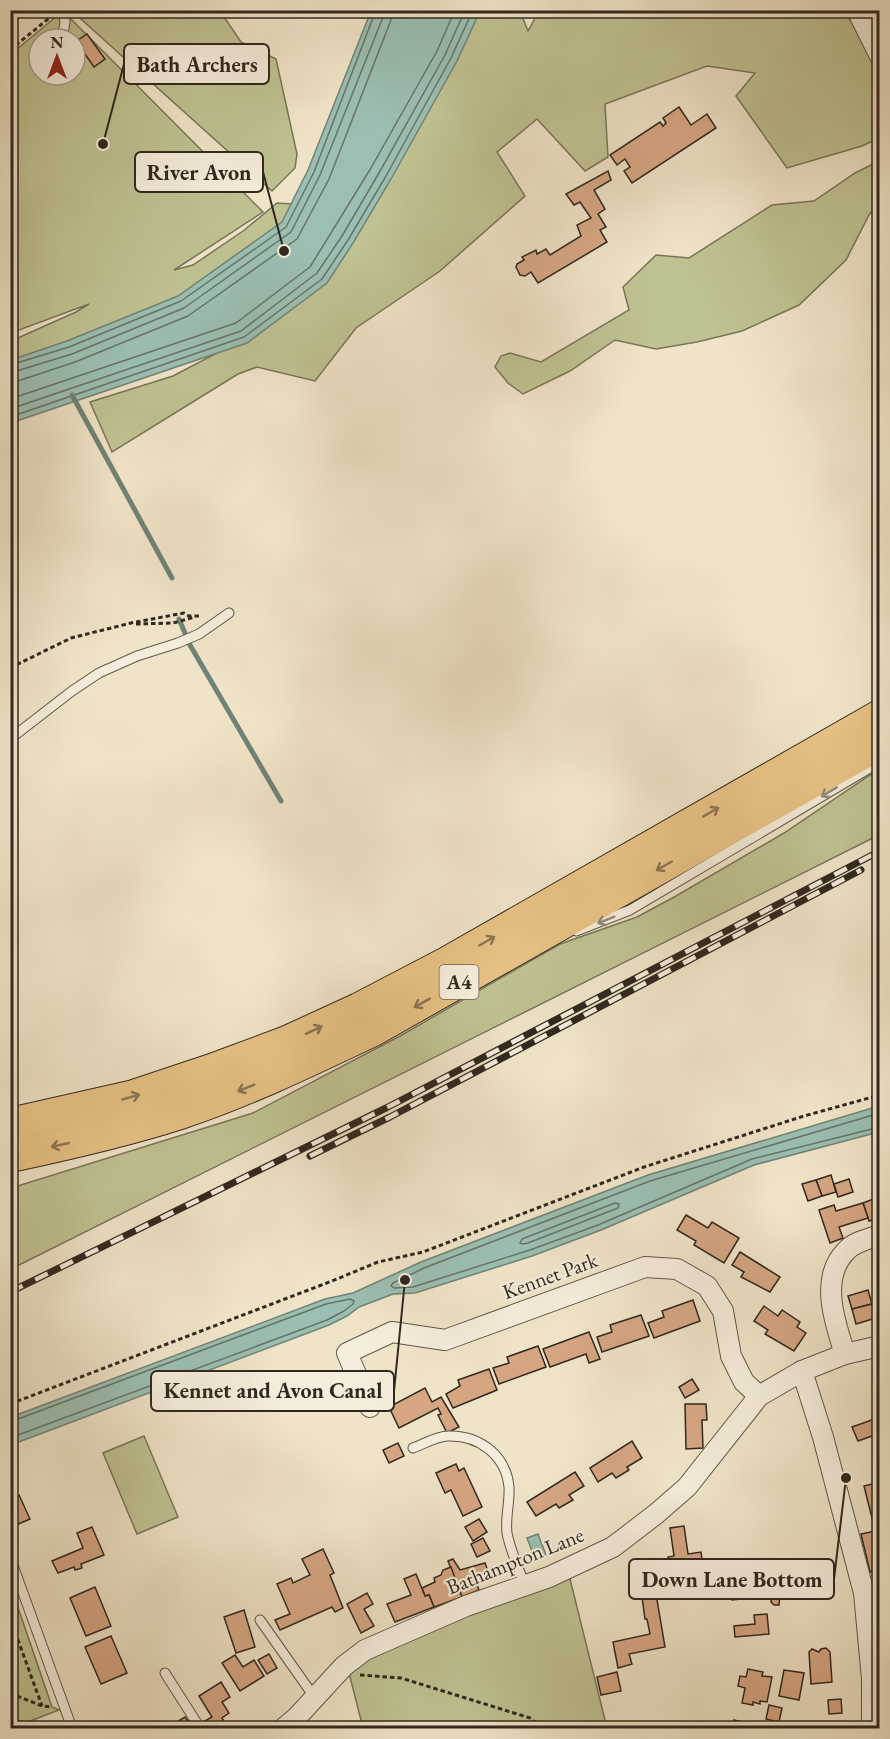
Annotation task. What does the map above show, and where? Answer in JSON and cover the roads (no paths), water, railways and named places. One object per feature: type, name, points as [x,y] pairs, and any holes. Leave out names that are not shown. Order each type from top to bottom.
[{"type":"highway","name":"A4","points":[[11,1124],[134,1096],[287,1042],[349,1014],[447,963],[879,716]]},
{"type":"highway","name":"A4","points":[[10,1156],[63,1145],[179,1113],[301,1065],[373,1030],[522,947],[879,743]]},
{"type":"street","points":[[856,10],[879,56]]},
{"type":"street","points":[[845,1354],[834,1320],[831,1292],[836,1265],[846,1251],[859,1242],[879,1235]]},
{"type":"street","name":"Kennet Park","points":[[370,1407],[346,1353],[392,1332],[445,1340],[645,1267],[677,1269],[707,1286],[723,1311],[731,1356],[744,1382],[759,1396]]},
{"type":"street","name":"Bathampton Lane","points":[[284,1728],[344,1666],[365,1650],[466,1606],[549,1577],[613,1546],[687,1487],[759,1396],[802,1371],[845,1354],[879,1346]]},
{"type":"street","points":[[802,1371],[823,1437],[864,1593],[872,1679],[872,1728]]},
{"type":"lane","points":[[61,10],[64,27]]},
{"type":"lane","points":[[10,739],[99,673],[137,656],[199,634],[229,614]]},
{"type":"lane","points":[[522,947],[574,932],[630,910],[879,762]]},
{"type":"lane","points":[[413,1448],[446,1436],[459,1437],[476,1441],[491,1449],[499,1458],[507,1475],[509,1488],[507,1533],[525,1586]]},
{"type":"lane","points":[[10,1557],[72,1728]]},
{"type":"lane","points":[[260,1620],[315,1698]]},
{"type":"lane","points":[[165,1673],[200,1728]]},
{"type":"water","points":[[371,11],[480,11],[457,61],[391,179],[327,283],[247,343],[11,423],[11,360],[67,341],[178,296],[282,222],[308,170]]},
{"type":"water","points":[[879,1106],[879,1132],[754,1165],[601,1230],[532,1256],[415,1293],[393,1294],[359,1307],[329,1325],[11,1445],[11,1417],[325,1299],[353,1293],[421,1262],[648,1175]]},
{"type":"water","points":[[538,1534],[546,1555],[535,1559],[527,1538]]},
{"type":"waterway","points":[[72,395],[172,578]]},
{"type":"waterway","points":[[179,619],[190,645],[281,801]]},
{"type":"railway","points":[[10,1292],[386,1108],[880,851]]},
{"type":"railway","points":[[310,1156],[390,1117],[861,870]]},
{"type":"place","name":"Bath Archers","points":[[103,144]]},
{"type":"place","name":"River Avon","points":[[284,251]]},
{"type":"place","name":"Kennet and Avon Canal","points":[[405,1280]]},
{"type":"place","name":"Down Lane Bottom","points":[[846,1478]]}]
